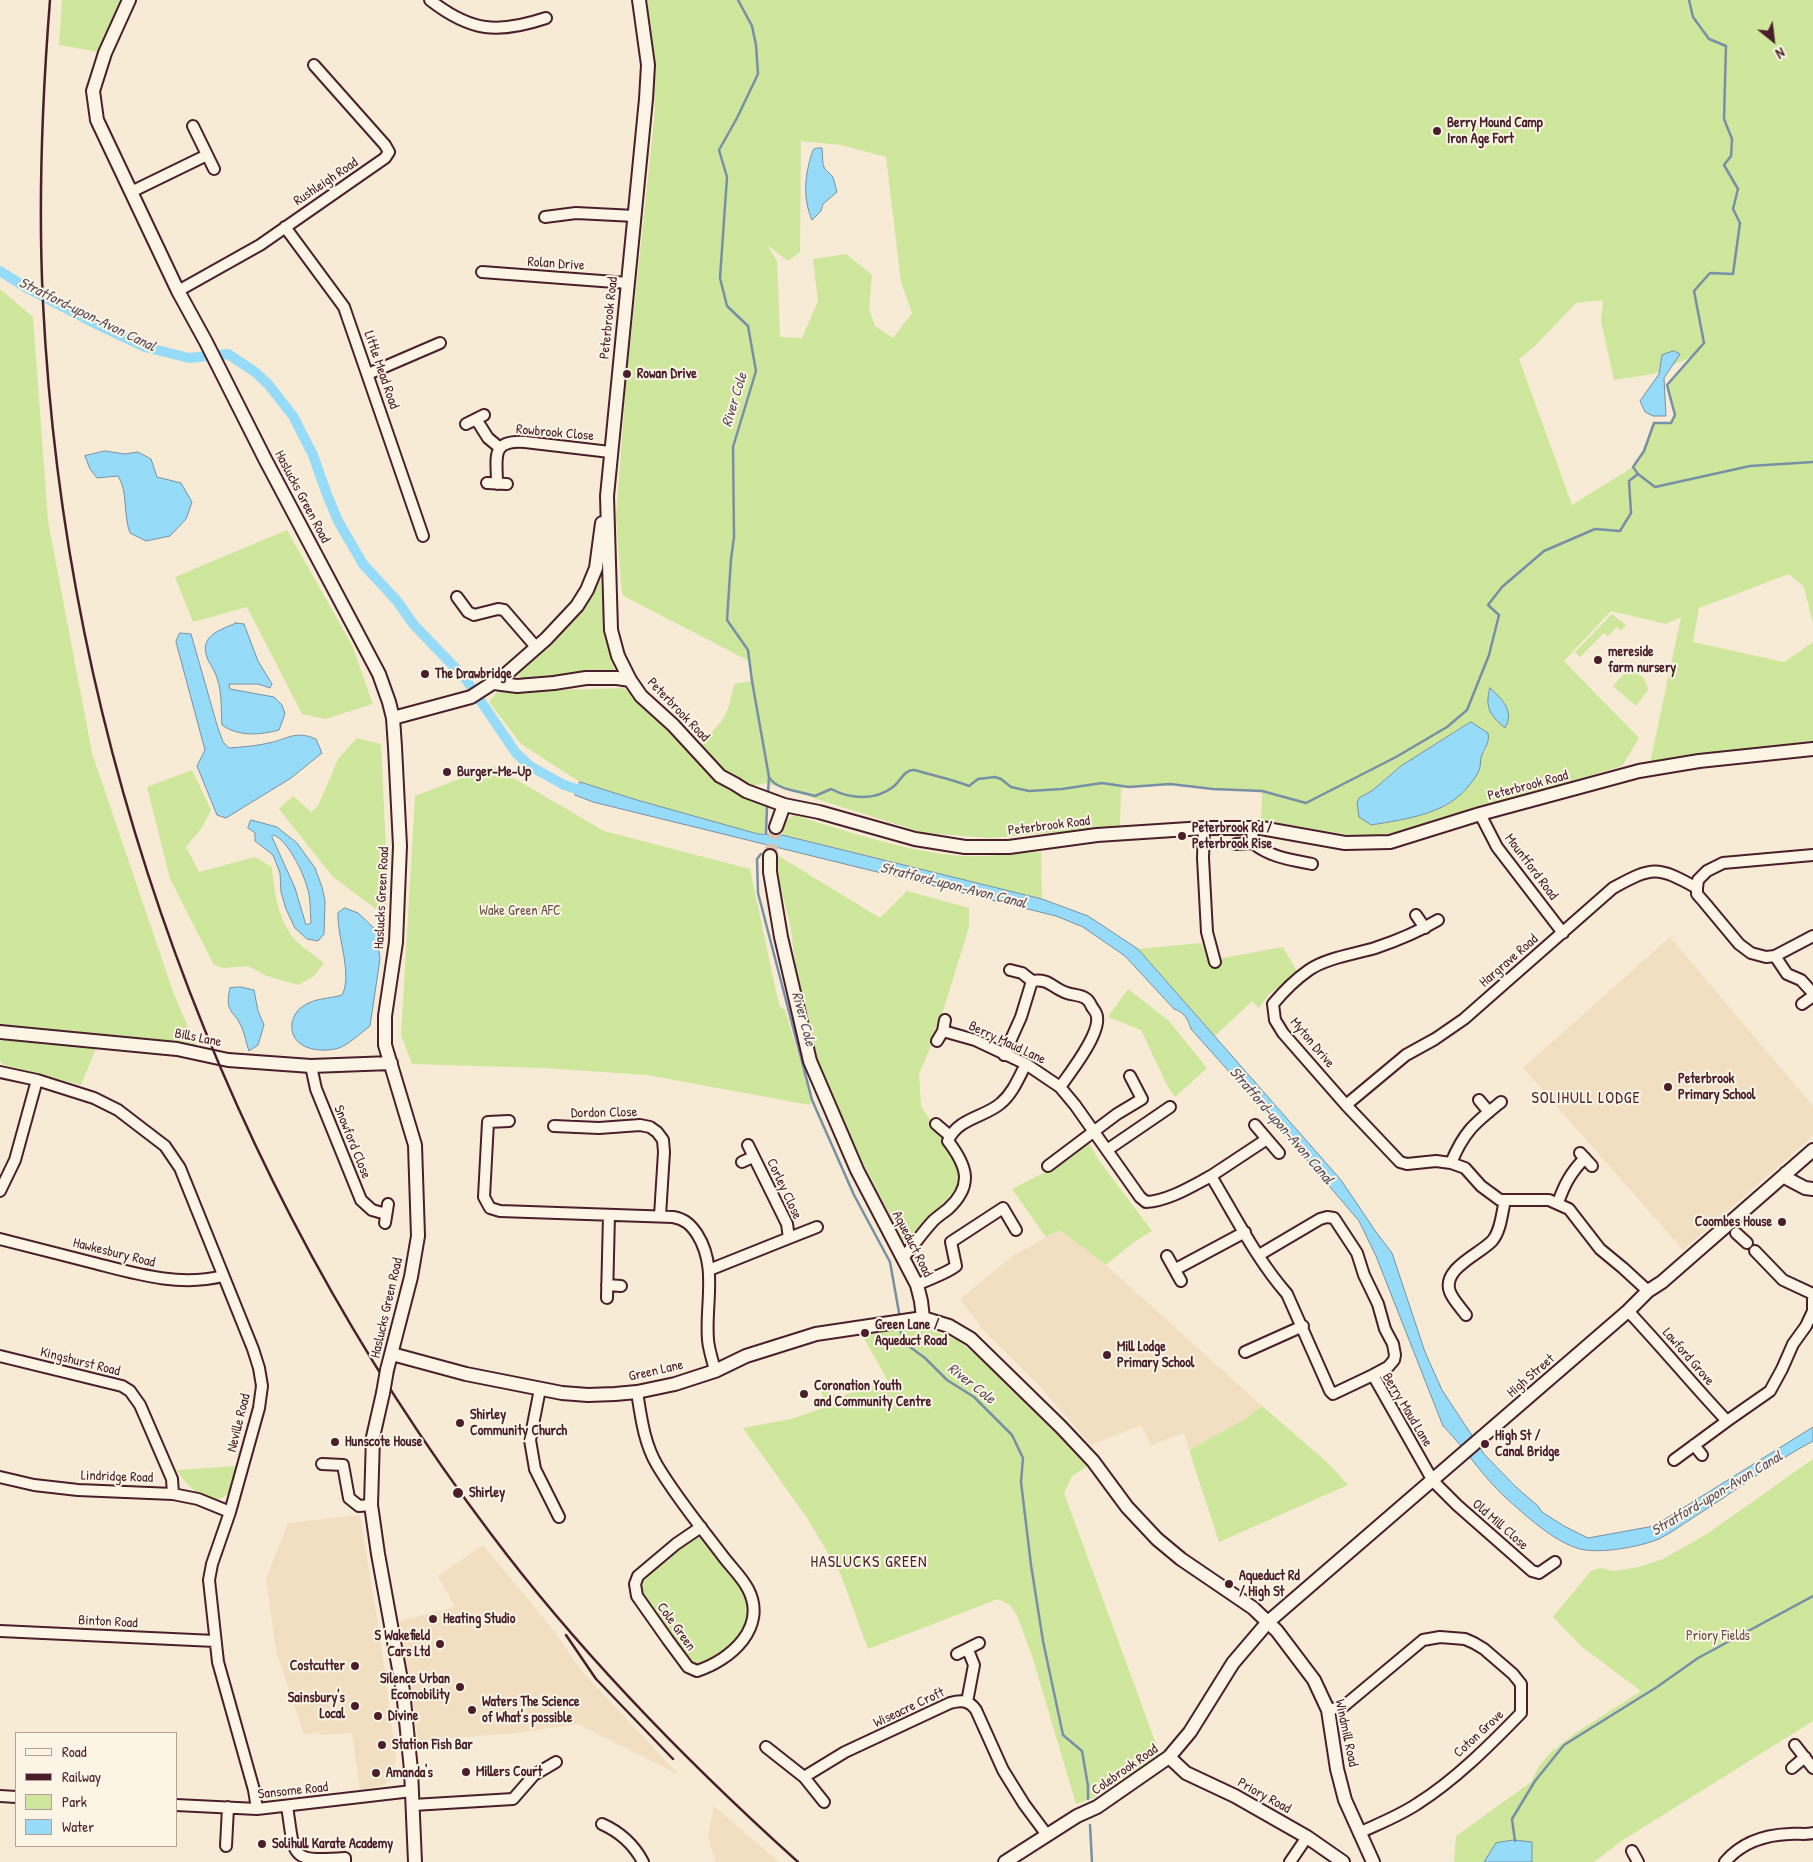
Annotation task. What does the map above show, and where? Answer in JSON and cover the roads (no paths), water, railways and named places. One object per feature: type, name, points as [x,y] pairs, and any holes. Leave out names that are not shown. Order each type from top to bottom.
[{"type":"street","name":"Haslucks Green Road","points":[[129,0],[105,53],[92,91],[97,120],[178,291],[379,674],[393,718],[400,846],[396,942],[385,1016],[385,1045],[415,1145],[418,1236],[411,1276],[387,1370],[373,1438],[371,1505],[403,1691],[412,1790],[415,1862]]},
{"type":"street","points":[[430,0],[456,19],[488,28],[522,26],[546,18]]},
{"type":"street","name":"Peterbrook Road","points":[[638,0],[648,65],[646,108],[610,452],[608,496],[611,630],[618,656],[630,680],[641,696],[672,725],[720,776],[746,791],[784,804],[915,839],[965,847],[1009,846],[1096,835],[1204,828],[1252,828],[1345,843],[1390,842],[1480,814],[1640,772],[1699,761],[1813,749]]},
{"type":"street","name":"Rushleigh Road","points":[[178,291],[260,245],[385,158],[389,152],[385,145],[314,65]]},
{"type":"street","points":[[193,126],[214,170]]},
{"type":"street","points":[[131,192],[207,155]]},
{"type":"street","points":[[546,217],[576,213],[634,216]]},
{"type":"street","name":"Little Mead Road","points":[[285,227],[344,307],[423,536]]},
{"type":"street","name":"Rolan Drive","points":[[482,272],[628,283]]},
{"type":"street","points":[[368,374],[440,343]]},
{"type":"street","name":"Rowbrook Close","points":[[475,420],[488,438],[500,448]]},
{"type":"street","name":"Rowbrook Close","points":[[497,484],[497,452],[505,443],[513,441],[610,452]]},
{"type":"street","points":[[393,718],[465,700],[476,694],[494,683],[536,648],[577,606],[587,590],[596,568],[602,519],[608,496]]},
{"type":"street","points":[[457,597],[468,612],[474,615],[498,609],[504,610],[536,648]]},
{"type":"street","points":[[494,683],[517,686],[586,678],[630,680]]},
{"type":"street","points":[[776,827],[784,804]]},
{"type":"street","name":"Mountford Road","points":[[1480,814],[1497,847],[1563,932]]},
{"type":"street","points":[[1204,828],[1203,858],[1207,932],[1215,962]]},
{"type":"street","points":[[1252,828],[1253,843]]},
{"type":"street","points":[[1236,844],[1253,843],[1283,858],[1312,864]]},
{"type":"street","points":[[1813,855],[1723,863],[1707,871],[1698,880],[1697,888],[1697,894],[1739,944],[1751,953],[1766,957],[1775,956],[1813,936]]},
{"type":"street","name":"Aqueduct Road","points":[[770,856],[770,872],[781,937],[810,1061],[857,1170],[917,1285],[922,1301],[923,1318]]},
{"type":"street","name":"Hargrave Road","points":[[1346,1105],[1406,1054],[1435,1040],[1464,1019],[1613,888],[1637,874],[1656,870],[1671,874],[1697,888]]},
{"type":"street","points":[[1416,915],[1424,928]]},
{"type":"street","name":"Myton Drive","points":[[1438,920],[1424,928],[1377,947],[1335,959],[1310,969],[1273,1004],[1275,1020],[1283,1033],[1346,1105],[1400,1162],[1407,1164],[1436,1160],[1451,1163],[1465,1168],[1480,1186],[1500,1200],[1549,1200],[1558,1203]]},
{"type":"street","points":[[1775,956],[1787,974],[1801,980],[1813,994],[1802,1004]]},
{"type":"street","points":[[1010,970],[1022,973],[1032,982]]},
{"type":"street","points":[[1032,982],[1046,981],[1060,990],[1084,997],[1089,1001],[1097,1018],[1096,1028],[1081,1060],[1060,1087]]},
{"type":"street","points":[[1004,1055],[1021,1017],[1032,982]]},
{"type":"street","points":[[937,1041],[943,1031],[945,1020]]},
{"type":"street","name":"Berry Maud Lane","points":[[943,1031],[975,1040],[1026,1064],[1060,1087],[1076,1105],[1093,1132],[1140,1197],[1146,1202],[1154,1202],[1170,1196],[1211,1176],[1267,1139]]},
{"type":"street","name":"Bills Lane","points":[[0,1032],[177,1048],[228,1060],[312,1066],[391,1063]]},
{"type":"street","points":[[903,1258],[934,1220],[955,1202],[964,1185],[965,1172],[961,1158],[948,1141],[950,1136],[973,1118],[1000,1105],[1008,1097],[1026,1064]]},
{"type":"street","name":"Snowford Close","points":[[312,1066],[316,1089],[360,1200],[372,1210],[386,1214]]},
{"type":"street","name":"Neville Road","points":[[0,1072],[36,1080],[94,1098],[118,1110],[165,1146],[180,1168],[260,1368],[262,1386],[259,1408],[230,1512],[212,1564],[209,1580],[218,1662],[254,1790],[257,1809]]},
{"type":"street","points":[[1048,1166],[1117,1114],[1142,1099],[1130,1076]]},
{"type":"street","points":[[0,1191],[15,1160],[36,1080]]},
{"type":"street","points":[[1479,1100],[1488,1112]]},
{"type":"street","points":[[1451,1163],[1458,1146],[1470,1128],[1500,1102]]},
{"type":"street","points":[[1107,1150],[1170,1107]]},
{"type":"street","points":[[509,1121],[488,1122],[484,1197],[490,1208],[500,1211],[660,1216],[680,1218],[693,1228],[704,1246],[709,1270],[708,1342],[715,1371]]},
{"type":"street","points":[[936,1124],[950,1136]]},
{"type":"street","name":"Dordon Close","points":[[554,1126],[599,1128],[640,1125],[650,1127],[657,1132],[663,1140],[664,1152],[660,1216]]},
{"type":"street","points":[[1255,1125],[1279,1153]]},
{"type":"street","name":"Corley Close","points":[[709,1270],[789,1238],[787,1224],[748,1145]]},
{"type":"street","name":"High Street","points":[[1268,1622],[1813,1150]]},
{"type":"street","name":"Corley Close","points":[[742,1162],[753,1157]]},
{"type":"street","points":[[1586,1159],[1572,1172],[1562,1189],[1558,1203],[1569,1209],[1600,1249],[1648,1292]]},
{"type":"street","points":[[1786,1173],[1788,1179],[1805,1188],[1813,1189]]},
{"type":"street","name":"Berry Maud Lane","points":[[1211,1176],[1259,1255],[1287,1294],[1303,1326],[1330,1391],[1333,1394],[1373,1375],[1433,1481]]},
{"type":"street","points":[[1466,1315],[1450,1294],[1448,1286],[1456,1269],[1493,1240],[1505,1200]]},
{"type":"street","points":[[917,1285],[932,1277],[946,1273],[956,1266],[951,1242],[1003,1208],[1016,1230]]},
{"type":"street","points":[[607,1298],[609,1215]]},
{"type":"street","points":[[1259,1255],[1320,1219],[1334,1218],[1357,1253],[1364,1274],[1378,1304],[1385,1329],[1393,1344],[1394,1360],[1388,1367],[1373,1375]]},
{"type":"street","points":[[789,1238],[817,1227]]},
{"type":"street","points":[[1176,1270],[1245,1232]]},
{"type":"street","points":[[1736,1233],[1747,1244]]},
{"type":"street","name":"Hawkesbury Road","points":[[0,1239],[139,1276],[177,1280],[205,1280],[223,1276]]},
{"type":"street","points":[[1755,1251],[1783,1280],[1813,1294]]},
{"type":"street","points":[[1167,1256],[1181,1281]]},
{"type":"street","points":[[607,1285],[621,1286]]},
{"type":"street","points":[[1674,1460],[1770,1391],[1793,1344],[1810,1318],[1813,1311],[1813,1299]]},
{"type":"street","name":"Lawford Grove","points":[[1628,1311],[1658,1342],[1698,1391],[1727,1421]]},
{"type":"street","points":[[923,1318],[949,1326],[972,1340],[1062,1427],[1088,1455],[1127,1507],[1158,1539],[1181,1559],[1253,1608],[1268,1622]]},
{"type":"street","name":"Green Lane","points":[[392,1354],[466,1374],[572,1395],[637,1392],[675,1384],[715,1371],[746,1356],[804,1337],[885,1322],[923,1318]]},
{"type":"street","points":[[1246,1352],[1303,1326]]},
{"type":"street","name":"Kingshurst Road","points":[[0,1356],[122,1386],[130,1391],[140,1405],[172,1479],[173,1494]]},
{"type":"street","points":[[540,1389],[530,1440],[535,1470],[559,1517]]},
{"type":"street","name":"Cole Green","points":[[637,1392],[644,1430],[656,1464],[676,1495],[748,1589],[754,1612],[750,1630],[745,1638],[729,1654],[710,1667],[697,1671],[688,1667],[668,1640],[637,1596],[635,1584],[638,1576],[676,1544],[700,1527]]},
{"type":"street","points":[[1694,1445],[1702,1455]]},
{"type":"street","points":[[322,1464],[343,1465],[348,1498],[359,1506],[371,1505]]},
{"type":"street","name":"Lindridge Road","points":[[0,1477],[34,1485],[78,1490],[173,1494],[198,1499],[230,1512]]},
{"type":"street","name":"Old Mill Close","points":[[1433,1481],[1456,1505],[1532,1571],[1539,1573],[1555,1562]]},
{"type":"street","name":"Windmill Road","points":[[1268,1622],[1278,1631],[1314,1680],[1328,1710],[1337,1769],[1345,1800],[1373,1862]]},
{"type":"street","name":"Colebrook Road","points":[[1005,1862],[1077,1816],[1097,1807],[1169,1757],[1190,1732],[1234,1663],[1268,1622]]},
{"type":"street","name":"Binton Road","points":[[0,1631],[215,1641]]},
{"type":"street","name":"Coton Grove","points":[[1328,1710],[1344,1706],[1423,1640],[1440,1637],[1465,1639],[1474,1643],[1514,1674],[1521,1684],[1520,1713],[1487,1746],[1417,1804],[1359,1833]]},
{"type":"street","points":[[957,1654],[979,1643]]},
{"type":"street","points":[[967,1702],[974,1665],[968,1650]]},
{"type":"street","name":"Wiseacre Croft","points":[[804,1777],[846,1752],[950,1703],[958,1701],[967,1702],[973,1704],[1003,1770],[1024,1804],[1047,1835]]},
{"type":"street","points":[[1795,1745],[1813,1768]]},
{"type":"street","points":[[766,1747],[804,1777],[824,1802]]},
{"type":"street","name":"Priory Road","points":[[1169,1757],[1186,1773],[1235,1796],[1307,1837],[1343,1862]]},
{"type":"street","points":[[1792,1768],[1805,1757]]},
{"type":"street","points":[[413,1805],[513,1799],[534,1775],[556,1762]]},
{"type":"street","name":"Sansome Road","points":[[178,1805],[257,1809],[412,1790]]},
{"type":"street","points":[[0,1796],[15,1797]]},
{"type":"street","points":[[287,1806],[293,1844],[297,1854],[308,1860],[345,1858],[345,1862]]},
{"type":"street","points":[[226,1846],[228,1807]]},
{"type":"street","points":[[602,1824],[629,1842],[643,1862]]},
{"type":"street","points":[[1725,1862],[1732,1854],[1748,1844],[1775,1835],[1813,1833]]},
{"type":"street","points":[[1290,1862],[1307,1837]]},
{"type":"street","points":[[1632,1851],[1638,1862]]},
{"type":"water","points":[[822,148],[823,165],[833,177],[837,192],[823,204],[821,211],[812,220],[807,203],[806,185],[810,159],[813,150]]},
{"type":"water","points":[[1674,351],[1680,354],[1664,378],[1666,416],[1653,416],[1645,412],[1640,401],[1659,374],[1662,355]]},
{"type":"water","points":[[105,451],[125,454],[138,452],[151,459],[157,477],[181,483],[192,502],[186,519],[170,536],[146,541],[130,533],[123,489],[118,476],[97,478],[90,469],[85,456]]},
{"type":"water","points":[[236,623],[244,624],[258,661],[272,684],[270,688],[258,684],[229,684],[230,689],[274,697],[282,705],[285,714],[279,730],[250,734],[235,732],[222,725],[219,683],[208,660],[206,645],[208,640],[217,632]]},
{"type":"water","points":[[180,633],[191,634],[217,725],[223,742],[229,748],[259,745],[302,735],[316,739],[322,753],[291,778],[226,818],[217,815],[197,766],[205,750],[176,642]]},
{"type":"water","points":[[1490,688],[1503,701],[1508,711],[1508,722],[1505,728],[1496,720],[1488,706]]},
{"type":"water","points":[[1471,722],[1488,733],[1488,740],[1478,773],[1462,793],[1451,802],[1439,808],[1413,817],[1371,825],[1359,817],[1357,803],[1359,798],[1373,790],[1401,766]]},
{"type":"water","points":[[580,782],[758,834],[782,835],[1042,899],[1088,916],[1138,949],[1341,1180],[1392,1253],[1425,1352],[1442,1390],[1484,1454],[1542,1512],[1564,1526],[1588,1538],[1654,1526],[1813,1427],[1813,1441],[1659,1539],[1631,1547],[1598,1551],[1580,1549],[1560,1540],[1540,1527],[1505,1497],[1443,1426],[1376,1256],[1359,1221],[1191,1029],[1185,1016],[1174,1009],[1125,956],[1083,927],[1056,916],[593,802],[575,795]]},
{"type":"water","points":[[251,820],[277,827],[297,843],[315,868],[325,901],[324,934],[318,941],[307,939],[295,928],[286,909],[281,892],[280,873],[273,855],[255,841],[255,833],[248,828]],"holes":[[[274,835],[290,850],[307,887],[310,900],[311,923],[306,925],[295,888],[272,837]]]},
{"type":"water","points":[[345,908],[358,913],[376,930],[380,959],[370,1026],[339,1048],[322,1050],[306,1047],[295,1038],[292,1031],[294,1016],[306,1004],[342,995],[345,987],[346,977],[338,913]]},
{"type":"water","points":[[241,987],[254,990],[258,1011],[264,1025],[258,1045],[249,1051],[242,1028],[228,1003],[230,988]]},
{"type":"water","points":[[1514,1840],[1532,1842],[1532,1862],[1484,1862],[1496,1843]]},
{"type":"waterway","name":"River Cole","points":[[738,0],[752,26],[756,45],[758,74],[719,150],[727,177],[720,278],[727,306],[748,326],[756,371],[733,447],[734,537],[727,620],[748,650],[769,777],[768,793]]},
{"type":"waterway","points":[[1689,0],[1693,17],[1709,39],[1726,46],[1724,119],[1732,139],[1731,156],[1724,165],[1738,189],[1733,209],[1740,223],[1733,274],[1710,273],[1694,291],[1704,343],[1667,385],[1675,415],[1671,423],[1654,423],[1644,451],[1633,467],[1638,474],[1655,487],[1750,466],[1813,462]]},
{"type":"waterway","name":"Stratford-upon-Avon Canal","points":[[0,271],[27,288],[145,347],[189,358],[228,354],[255,372],[268,384],[293,416],[313,455],[338,521],[363,564],[397,601],[414,625],[465,678],[516,753],[530,766],[564,785],[589,793]]},
{"type":"waterway","points":[[769,777],[783,788],[815,796],[831,789],[846,795],[862,797],[878,795],[896,785],[905,774],[913,770],[969,786],[978,779],[995,777],[1011,787],[1029,791],[1062,789],[1102,783],[1129,787],[1170,784],[1213,789],[1262,791],[1306,803],[1396,757],[1447,727],[1467,710],[1489,655],[1499,615],[1488,605],[1502,587],[1544,551],[1595,529],[1620,531],[1631,513],[1629,481],[1638,474]]},
{"type":"waterway","name":"River Cole","points":[[766,833],[767,807]]},
{"type":"waterway","name":"River Cole","points":[[761,854],[757,859],[758,893],[812,1100],[854,1195],[890,1262],[900,1318]]},
{"type":"waterway","name":"River Cole","points":[[900,1326],[900,1331],[910,1347],[925,1358],[947,1380],[974,1397],[1012,1435],[1023,1458],[1021,1482],[1043,1641],[1063,1735],[1082,1751],[1088,1786],[1088,1799]]},
{"type":"waterway","points":[[1515,1841],[1512,1819],[1535,1781],[1564,1745],[1657,1687],[1698,1658],[1813,1596]]},
{"type":"waterway","name":"River Cole","points":[[1090,1825],[1092,1862]]},
{"type":"tunnel","points":[[770,856],[776,827]]},
{"type":"railway","points":[[50,0],[43,114],[41,227],[43,303],[58,469],[85,633],[124,794],[175,952],[237,1106],[311,1254],[396,1397],[491,1534],[561,1622],[676,1746],[798,1862]]},
{"type":"railway","points":[[566,1635],[596,1679],[673,1759]]},
{"type":"place","name":"Berry Mound Camp Iron Age Fort","points":[[1437,131]]},
{"type":"place","name":"Rowan Drive","points":[[627,374]]},
{"type":"place","name":"mereside farm nursery","points":[[1598,660]]},
{"type":"place","name":"The Drawbridge","points":[[425,674]]},
{"type":"place","name":"Burger-Me-Up","points":[[447,772]]},
{"type":"place","name":"Peterbrook Rd / Peterbrook Rise","points":[[1182,836]]},
{"type":"place","name":"Peterbrook Primary School","points":[[1668,1087]]},
{"type":"place","name":"Coombes House","points":[[1782,1222]]},
{"type":"place","name":"Green Lane / Aqueduct Road","points":[[865,1333]]},
{"type":"place","name":"Mill Lodge Primary School","points":[[1107,1355]]},
{"type":"place","name":"Coronation Youth and Community Centre","points":[[804,1394]]},
{"type":"place","name":"Shirley Community Church","points":[[460,1423]]},
{"type":"place","name":"Hunscote House","points":[[335,1442]]},
{"type":"place","name":"High St / Canal Bridge","points":[[1485,1444]]},
{"type":"place","name":"Shirley","points":[[458,1493]]},
{"type":"place","name":"Aqueduct Rd / High St","points":[[1229,1584]]},
{"type":"place","name":"Heating Studio","points":[[433,1619]]},
{"type":"place","name":"S Wakefield Cars Ltd","points":[[440,1644]]},
{"type":"place","name":"Costcutter","points":[[355,1666]]},
{"type":"place","name":"Silence Urban Ecomobility","points":[[460,1687]]},
{"type":"place","name":"Sainsbury's Local","points":[[355,1706]]},
{"type":"place","name":"Waters The Science of What's possible","points":[[472,1710]]},
{"type":"place","name":"Divine","points":[[378,1716]]},
{"type":"place","name":"Station Fish Bar","points":[[382,1745]]},
{"type":"place","name":"Millers Court","points":[[466,1772]]},
{"type":"place","name":"Amanda's","points":[[376,1773]]},
{"type":"place","name":"Solihull Karate Academy","points":[[262,1844]]},
{"type":"district","name":"SOLIHULL LODGE","points":[[1586,1099]]},
{"type":"district","name":"HASLUCKS GREEN","points":[[869,1563]]},
{"type":"park label","name":"Wake Green AFC","points":[[520,911]]},
{"type":"park label","name":"Priory Fields","points":[[1718,1636]]}]
